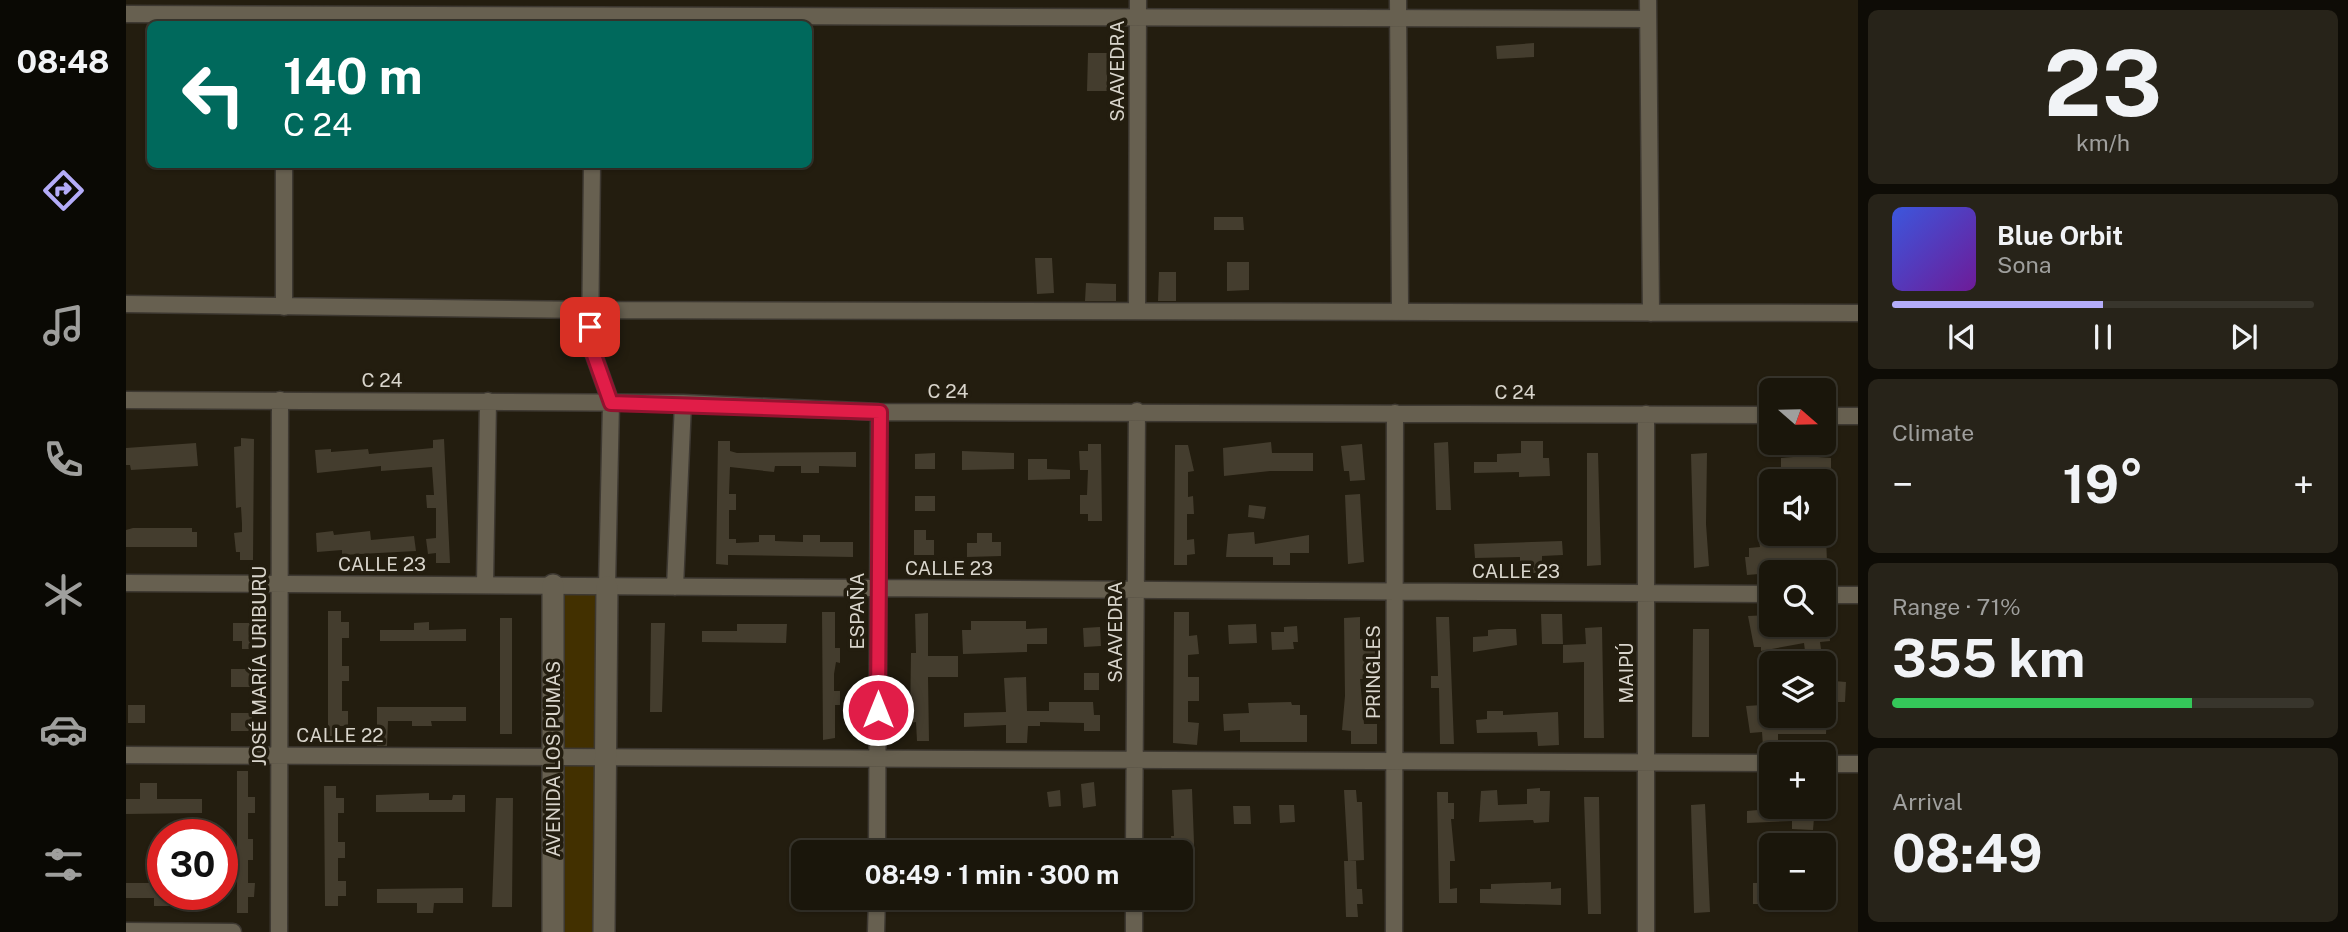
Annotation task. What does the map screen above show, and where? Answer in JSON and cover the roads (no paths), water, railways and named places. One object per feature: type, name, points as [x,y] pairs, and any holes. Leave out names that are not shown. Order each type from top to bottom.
[{"type":"main road","name":"AVENIDA LOS PUMAS","points":[[553,585],[553,932]]},
{"type":"main road","points":[[604,932],[607,587]]},
{"type":"street","points":[[1398,0],[1400,310]]},
{"type":"street","points":[[1648,0],[1651,313]]},
{"type":"street","points":[[126,14],[285,20],[595,13],[1138,8],[1398,18],[1648,19]]},
{"type":"street","name":"SAAVEDRA","points":[[1138,8],[1138,310]]},
{"type":"street","points":[[285,168],[285,307]]},
{"type":"street","points":[[592,168],[590,344],[611,403],[607,587]]},
{"type":"street","points":[[126,304],[590,310],[1858,313]]},
{"type":"street","name":"C 24","points":[[126,400],[682,403],[880,412],[1759,415]]},
{"type":"street","name":"JOSÉ MARÍA URIBURU","points":[[279,932],[280,400]]},
{"type":"street","points":[[485,585],[488,401]]},
{"type":"street","points":[[675,587],[682,403]]},
{"type":"street","name":"SAAVEDRA","points":[[1134,840],[1138,411]]},
{"type":"street","name":"ESPAÑA","points":[[877,840],[880,412]]},
{"type":"street","name":"PRINGLES","points":[[1394,932],[1395,413]]},
{"type":"street","name":"MAIPÚ","points":[[1646,414],[1646,932]]},
{"type":"street","points":[[1836,416],[1858,416]]},
{"type":"street","name":"CALLE 23","points":[[126,583],[1759,594]]},
{"type":"street","points":[[1836,595],[1858,595]]},
{"type":"street","name":"CALLE 22","points":[[126,755],[1759,763]]},
{"type":"street","points":[[1836,764],[1858,764]]},
{"type":"street","points":[[876,932],[877,910]]},
{"type":"street","points":[[1133,932],[1134,910]]},
{"type":"street","points":[[126,932],[233,932]]}]
